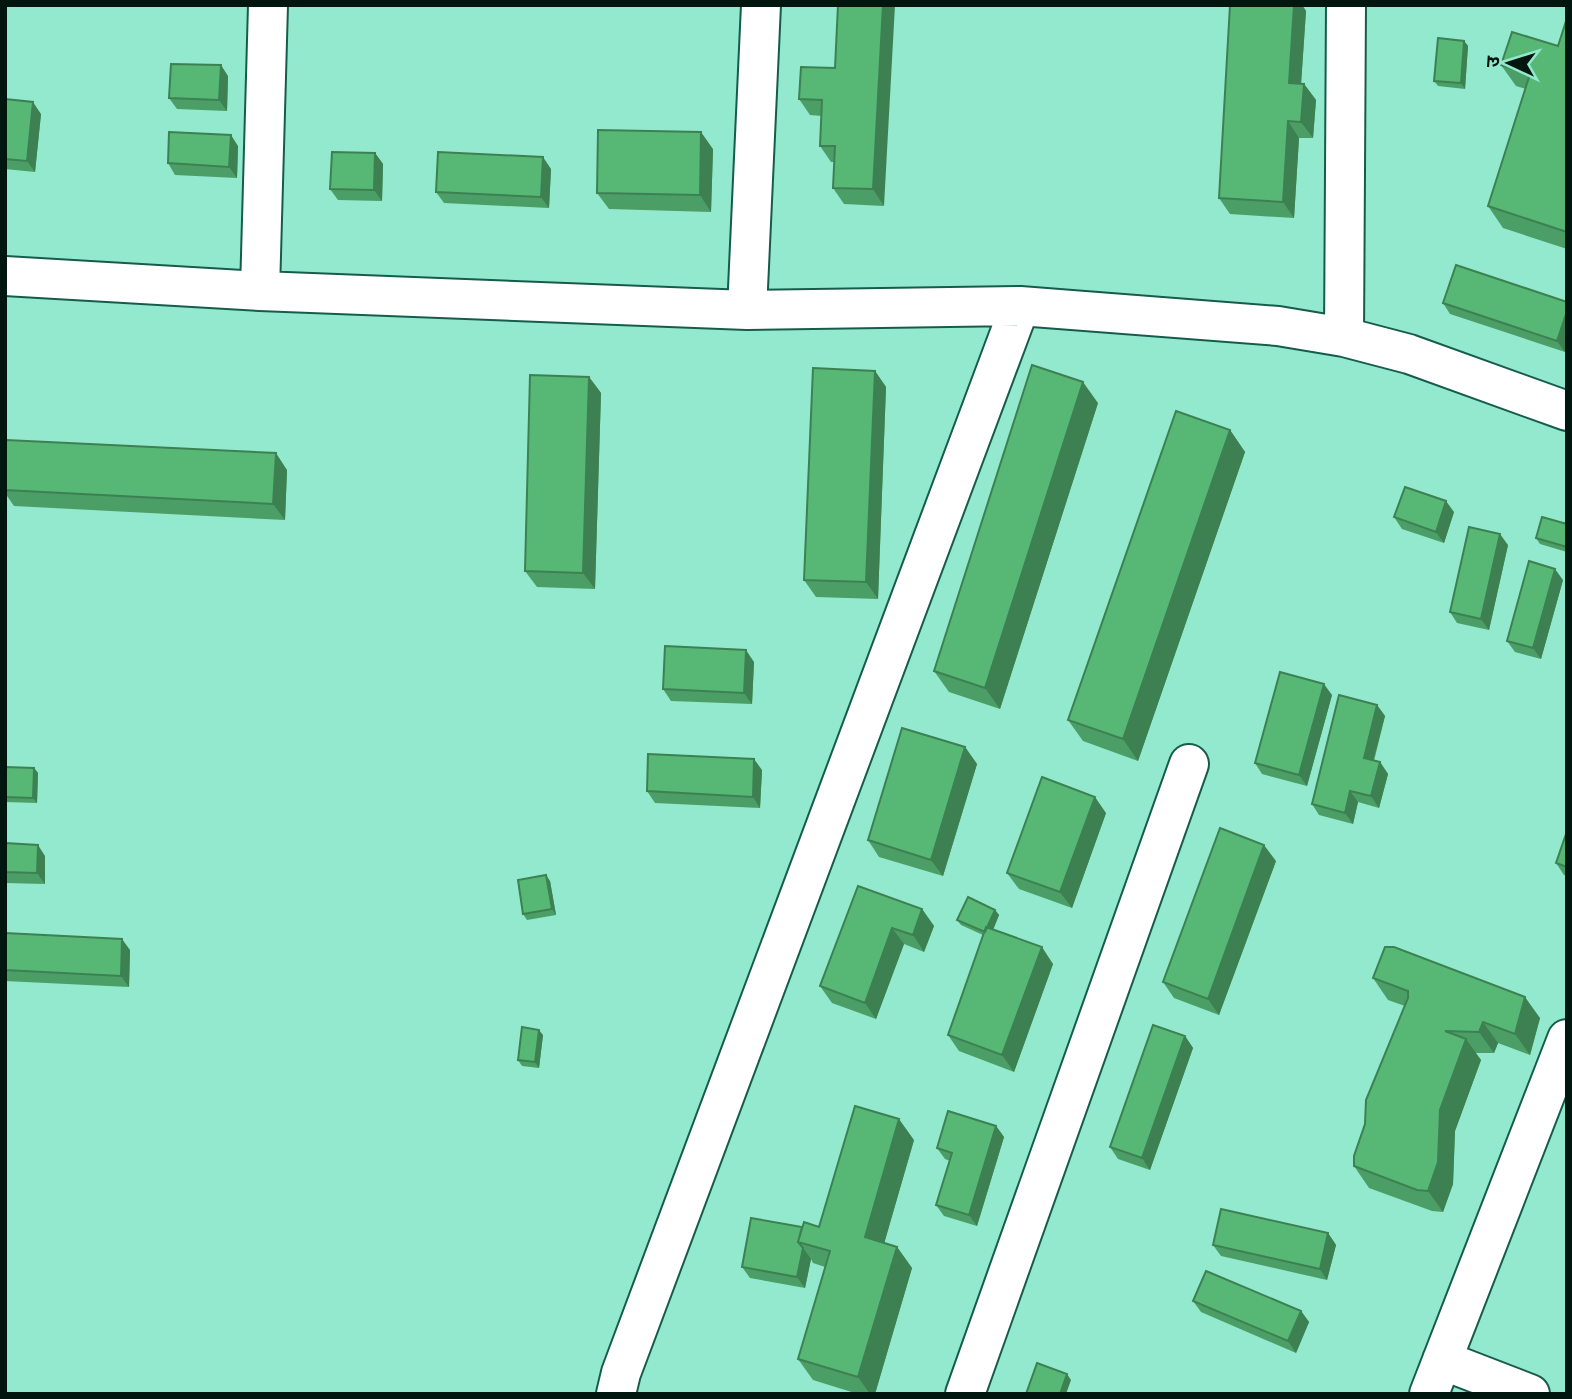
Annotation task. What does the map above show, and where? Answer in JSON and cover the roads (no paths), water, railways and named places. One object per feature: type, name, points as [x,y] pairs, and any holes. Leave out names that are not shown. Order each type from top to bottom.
[{"type":"street","points":[[260,291],[268,5]]},
{"type":"street","points":[[747,310],[761,5]]},
{"type":"street","points":[[1344,337],[1346,5]]},
{"type":"street","points":[[5,276],[260,291],[747,310],[1020,306],[1278,326],[1344,337],[1409,354],[1567,411]]},
{"type":"street","points":[[616,1394],[650,1295],[1020,306]]},
{"type":"street","points":[[965,1394],[1189,764]]},
{"type":"street","points":[[1530,1394],[1435,1377],[1567,1039]]}]
